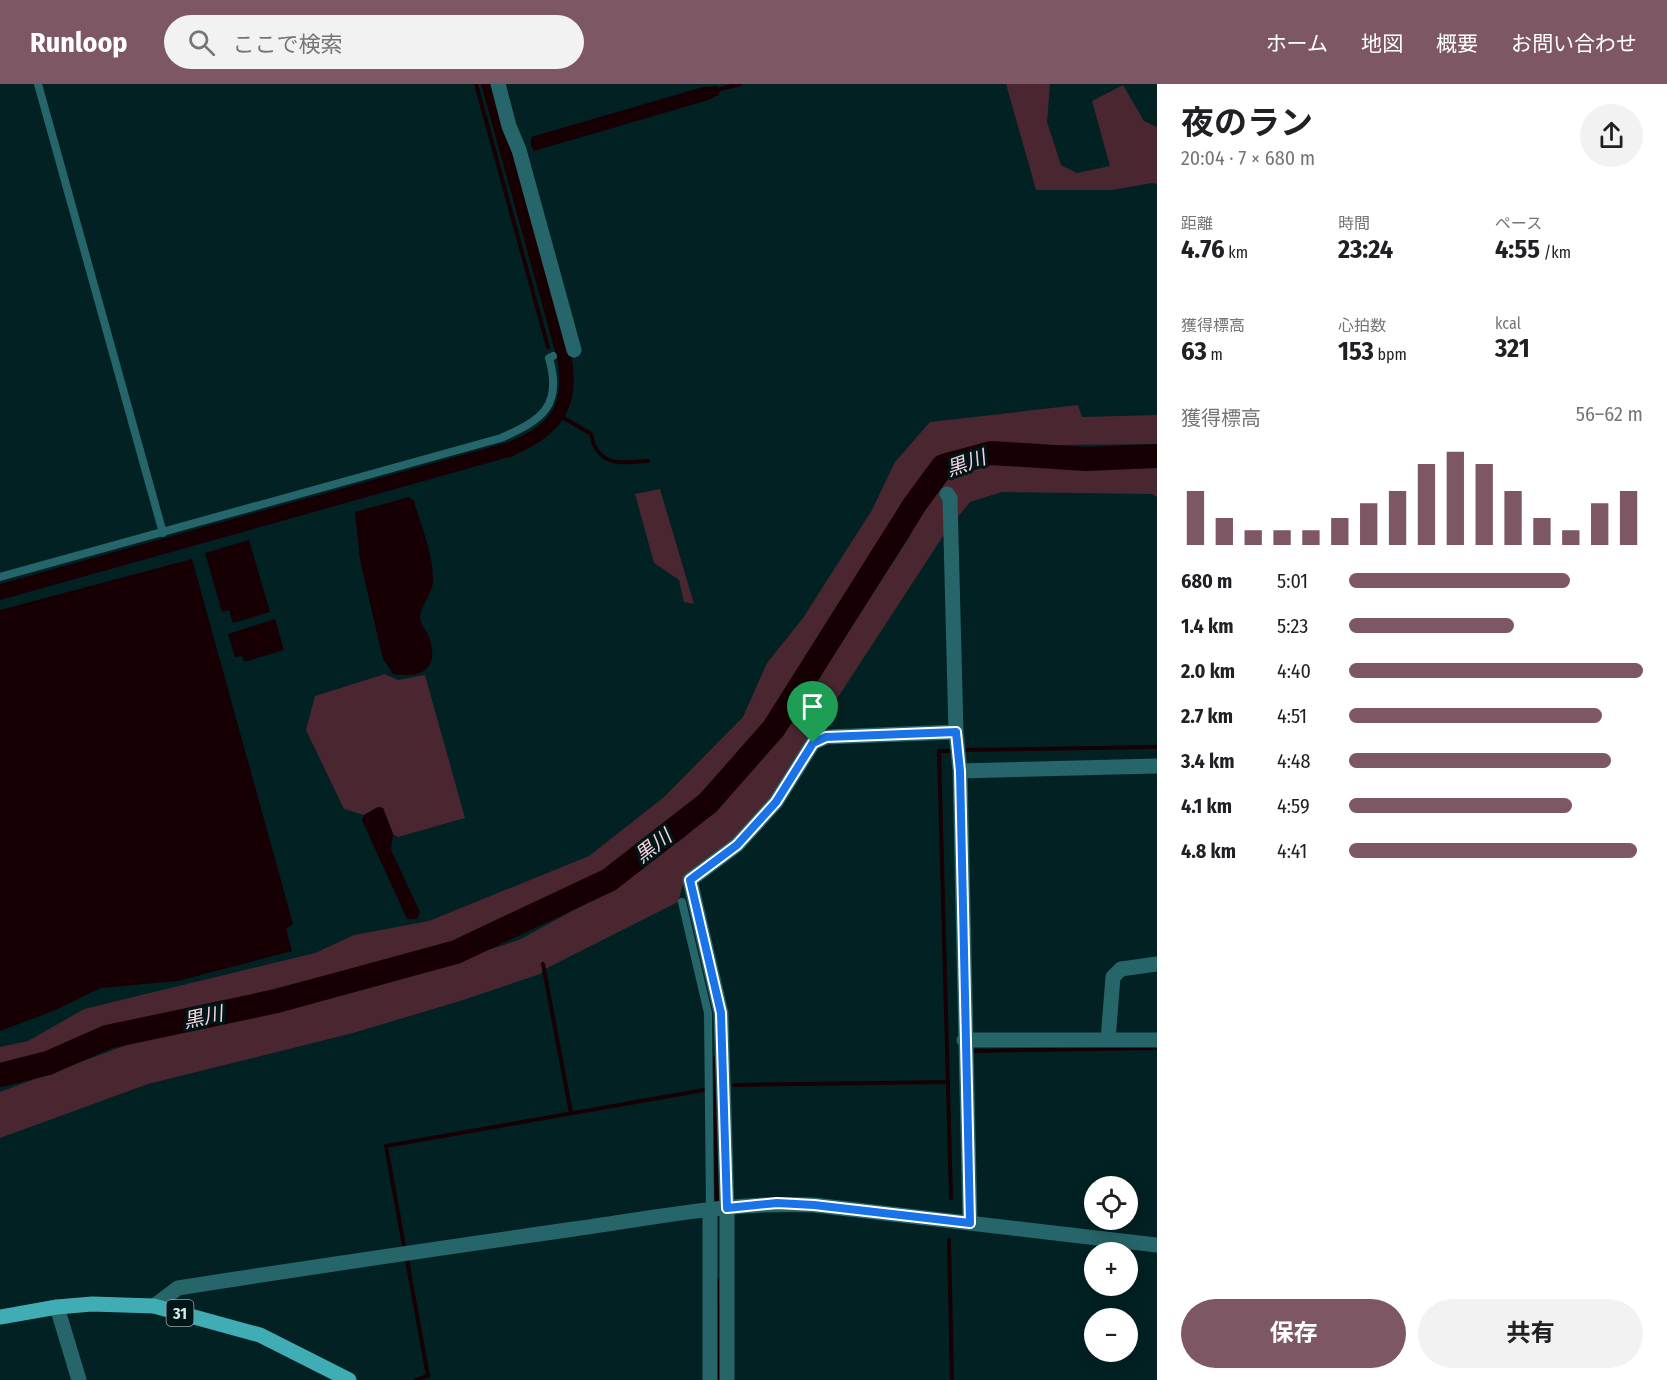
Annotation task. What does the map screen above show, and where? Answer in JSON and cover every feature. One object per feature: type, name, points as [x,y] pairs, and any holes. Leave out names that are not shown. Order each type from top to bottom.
[{"type":"main road","name":"31","points":[[0,1317],[57,1307],[92,1304],[154,1306],[260,1335],[349,1380]]},
{"type":"street","points":[[498,84],[519,150],[574,350]]},
{"type":"street","points":[[947,494],[951,498],[957,744],[960,771],[964,1040],[958,1221]]},
{"type":"street","points":[[727,1380],[727,1208],[721,1013],[690,880],[737,845],[776,802],[813,743],[826,737],[957,744]]},
{"type":"street","points":[[960,771],[1157,766]]},
{"type":"street","points":[[1108,1040],[1113,977],[1121,969],[1157,964]]},
{"type":"street","points":[[964,1040],[1157,1040]]},
{"type":"street","points":[[154,1306],[178,1288],[396,1254],[710,1210],[777,1203],[814,1205],[1157,1245]]},
{"type":"street","points":[[710,1210],[710,1380]]},
{"type":"street","points":[[57,1307],[79,1380]]},
{"type":"lane","points":[[38,84],[163,532]]},
{"type":"lane","points":[[0,577],[501,438],[528,426],[549,406],[554,391],[554,376],[549,358],[553,356]]},
{"type":"lane","points":[[682,902],[708,1014],[710,1210]]},
{"type":"shaded area","points":[[481,84],[493,84],[512,143],[572,359],[573,394],[563,420],[554,430],[529,448],[513,456],[0,600],[0,584],[509,442],[535,429],[544,421],[556,403],[559,391],[558,362]]},
{"type":"shaded area","points":[[1006,84],[1050,84],[1047,122],[1061,165],[1077,173],[1110,166],[1092,101],[1123,85],[1144,121],[1157,127],[1157,184],[1112,190],[1036,190]]},
{"type":"shaded area","points":[[717,86],[720,89],[719,95],[705,101],[534,151],[531,146],[531,137],[703,87]]},
{"type":"shaded area","points":[[1078,405],[1082,417],[1157,415],[1157,444],[980,446],[944,460],[920,484],[901,518],[784,700],[699,799],[629,859],[585,886],[444,951],[377,962],[146,1022],[96,1030],[39,1058],[0,1064],[0,1047],[28,1041],[84,1009],[315,953],[354,935],[429,921],[589,856],[664,797],[743,717],[767,663],[803,618],[872,510],[895,462],[930,422]]},
{"type":"shaded area","points":[[1157,460],[1157,497],[1152,494],[1002,492],[970,502],[945,533],[774,798],[734,841],[685,878],[678,902],[547,968],[540,974],[353,1033],[148,1084],[0,1138],[0,1092],[132,1043],[379,985],[519,940],[598,897],[685,837],[724,799],[826,666],[910,536],[934,489],[957,469],[986,461]]},
{"type":"shaded area","points":[[660,489],[694,604],[684,602],[679,580],[654,563],[635,494]]},
{"type":"shaded area","points":[[409,497],[414,501],[433,572],[432,586],[422,608],[420,619],[429,637],[432,657],[430,664],[420,673],[403,675],[393,674],[383,659],[360,560],[355,512]]},
{"type":"shaded area","points":[[249,540],[270,612],[233,623],[229,610],[222,612],[205,553]]},
{"type":"shaded area","points":[[192,559],[293,924],[286,929],[292,951],[178,981],[101,988],[53,1011],[0,1031],[0,610]]},
{"type":"shaded area","points":[[275,619],[284,650],[244,662],[242,656],[235,657],[228,634]]},
{"type":"shaded area","points":[[385,674],[398,680],[425,675],[465,818],[398,837],[393,834],[383,808],[378,807],[364,815],[344,809],[306,730],[315,696]]},
{"type":"shaded area","points":[[378,807],[383,808],[393,834],[391,850],[420,912],[417,919],[407,919],[362,820],[364,815]]},
{"type":"waterway","points":[[476,84],[548,347]]},
{"type":"waterway","points":[[717,90],[740,84]]},
{"type":"waterway","points":[[559,415],[591,434],[594,445],[605,458],[620,462],[648,461]]},
{"type":"waterway","name":"黒川","points":[[0,1075],[48,1063],[107,1037],[277,1001],[456,952],[609,880],[708,803],[774,728],[915,504],[943,466],[991,453],[1086,459],[1157,456]]},
{"type":"waterway","points":[[963,750],[1157,747]]},
{"type":"waterway","points":[[951,1198],[939,751],[955,751]]},
{"type":"waterway","points":[[543,964],[571,1113]]},
{"type":"waterway","points":[[972,1051],[1157,1048]]},
{"type":"waterway","points":[[715,1058],[717,1204]]},
{"type":"waterway","points":[[734,1085],[948,1082]]},
{"type":"waterway","points":[[404,1246],[386,1146],[704,1090]]},
{"type":"waterway","points":[[949,1240],[952,1380]]},
{"type":"waterway","points":[[407,1260],[428,1376],[416,1380]]},
{"type":"waterway","points":[[717,1280],[718,1380]]},
{"type":"route","points":[[956,732],[960,771],[964,1040],[970,1223],[814,1205],[777,1203],[727,1208],[721,1013],[690,880],[737,845],[776,802],[813,743],[826,737],[956,732]]}]
